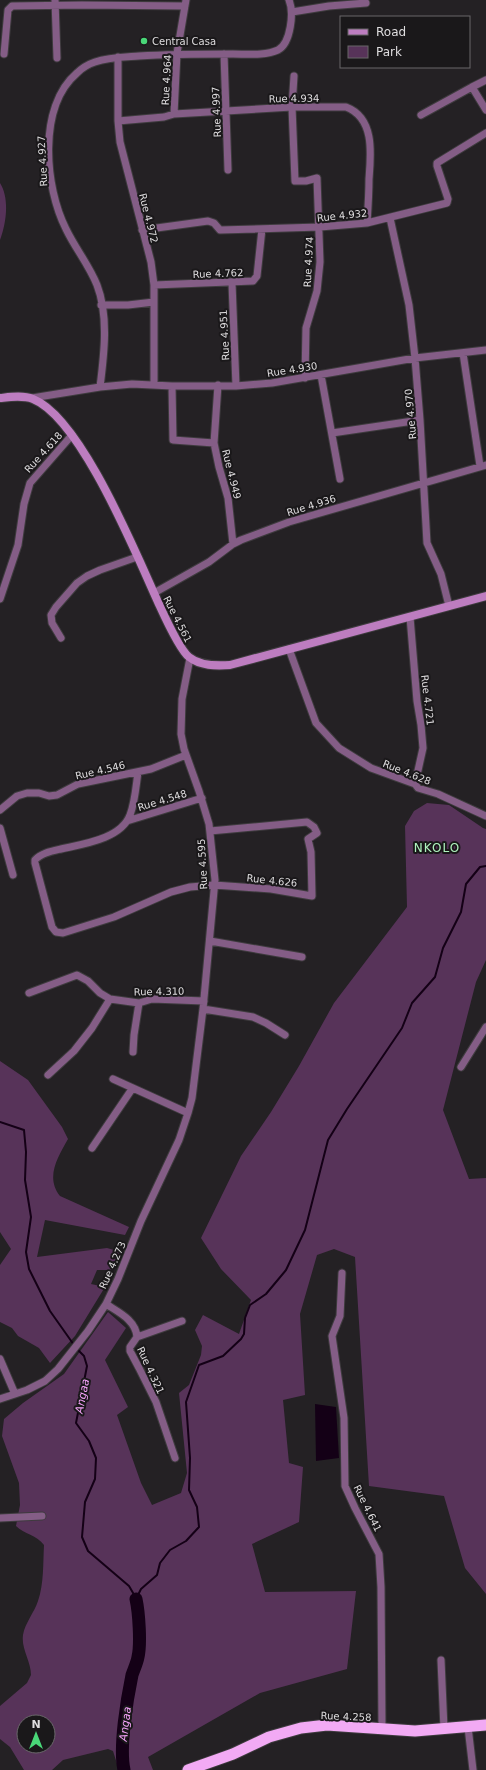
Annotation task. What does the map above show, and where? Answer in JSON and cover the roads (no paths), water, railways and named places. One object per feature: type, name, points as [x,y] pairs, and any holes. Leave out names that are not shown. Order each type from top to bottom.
[{"type":"highway","name":"Rue 4.258","points":[[188,1770],[233,1754],[269,1738],[301,1728],[327,1725],[415,1731],[486,1726]]},
{"type":"main road","points":[[0,398],[32,398]]},
{"type":"main road","name":"Rue 4.561","points":[[32,398],[47,408],[64,424],[79,443],[108,497],[183,650],[190,658]]},
{"type":"main road","points":[[190,658],[205,664],[230,665],[486,596]]},
{"type":"street","name":"Rue 4.927","points":[[100,387],[105,344],[101,305],[97,285],[66,229],[56,207],[51,183],[49,137],[57,100],[64,86],[77,73],[94,62],[118,57],[177,53],[256,54],[279,49],[284,45],[292,22],[292,12],[289,0]]},
{"type":"street","points":[[4,54],[8,10],[12,6],[55,2],[186,3]]},
{"type":"street","points":[[55,2],[57,58]]},
{"type":"street","name":"Rue 4.964","points":[[174,114],[177,53],[186,3]]},
{"type":"street","points":[[292,12],[329,6],[366,3]]},
{"type":"street","name":"Rue 4.997","points":[[224,54],[228,170]]},
{"type":"street","name":"Rue 4.972","points":[[118,57],[118,121],[120,142],[151,262],[154,285],[154,384]]},
{"type":"street","name":"Rue 4.974","points":[[294,76],[292,107],[296,181],[306,181],[318,178],[320,228],[319,281],[306,328],[305,378]]},
{"type":"street","points":[[421,115],[486,80]]},
{"type":"street","points":[[472,87],[486,110]]},
{"type":"street","name":"Rue 4.934","points":[[118,121],[164,117],[174,114],[292,107],[346,107],[357,114],[364,122],[368,131],[371,146],[367,223]]},
{"type":"street","name":"Rue 4.932","points":[[142,230],[208,221],[214,223],[220,230],[320,228],[367,223],[447,203],[448,199],[437,163],[486,133]]},
{"type":"street","name":"Rue 4.970","points":[[390,218],[409,305],[415,358],[425,483],[427,544],[441,574],[449,606]]},
{"type":"street","name":"Rue 4.762","points":[[154,285],[232,283],[256,280],[262,229]]},
{"type":"street","name":"Rue 4.951","points":[[232,283],[236,386]]},
{"type":"street","points":[[101,305],[128,305],[154,302]]},
{"type":"street","name":"Rue 4.930","points":[[100,387],[154,384],[172,386],[236,386],[272,383],[415,358],[486,350]]},
{"type":"street","points":[[463,353],[483,466]]},
{"type":"street","points":[[321,374],[340,479]]},
{"type":"street","name":"Rue 4.949","points":[[218,385],[214,443],[228,498],[233,544]]},
{"type":"street","points":[[172,386],[174,440],[214,443]]},
{"type":"street","points":[[32,398],[100,387]]},
{"type":"street","points":[[332,433],[420,420]]},
{"type":"street","name":"Rue 4.618","points":[[0,599],[18,545],[24,504],[30,482],[72,435]]},
{"type":"street","name":"Rue 4.936","points":[[154,593],[208,562],[233,544],[289,522],[483,466]]},
{"type":"street","points":[[61,638],[52,623],[51,615],[77,583],[100,570],[137,557]]},
{"type":"street","name":"Rue 4.721","points":[[410,617],[417,702],[423,748],[415,784]]},
{"type":"street","name":"Rue 4.628","points":[[289,649],[316,723],[339,748],[371,768],[415,784],[418,788],[438,794],[486,816]]},
{"type":"street","name":"Rue 4.595","points":[[190,658],[182,699],[180,720],[182,742],[202,798],[210,831],[214,885],[204,1001],[192,1098]]},
{"type":"street","name":"Rue 4.546","points":[[0,810],[17,796],[27,793],[57,795],[78,784],[138,772],[163,765],[186,755]]},
{"type":"street","points":[[127,821],[131,814],[138,772]]},
{"type":"street","name":"Rue 4.548","points":[[56,932],[52,927],[35,860],[46,853],[98,840],[122,827],[127,821],[202,798]]},
{"type":"street","name":"Rue 4.626","points":[[56,932],[63,933],[114,917],[178,889],[214,885],[278,889],[312,896],[311,852],[308,839],[317,833],[314,827],[307,822],[210,831]]},
{"type":"street","points":[[0,828],[13,874]]},
{"type":"street","points":[[210,941],[302,957]]},
{"type":"street","name":"Rue 4.310","points":[[29,994],[77,975],[88,981],[100,994],[110,999],[139,1003],[152,999],[204,1001]]},
{"type":"street","points":[[48,1075],[74,1051],[92,1028],[110,999]]},
{"type":"street","points":[[133,1052],[139,1003]]},
{"type":"street","points":[[203,1009],[253,1017],[285,1035]]},
{"type":"street","points":[[461,1068],[486,1027]]},
{"type":"street","points":[[113,1079],[132,1089],[188,1113]]},
{"type":"street","points":[[92,1148],[132,1089]]},
{"type":"street","name":"Rue 4.273","points":[[0,1399],[27,1390],[44,1381],[58,1369],[88,1331],[106,1304],[118,1279],[141,1222],[179,1140],[192,1098]]},
{"type":"street","name":"Rue 4.641","points":[[342,1273],[340,1316],[332,1336],[344,1418],[346,1486],[355,1508],[379,1554],[381,1587],[382,1729]]},
{"type":"street","name":"Rue 4.321","points":[[106,1304],[131,1322],[137,1337],[130,1347],[130,1351],[156,1402],[175,1458]]},
{"type":"street","points":[[137,1337],[182,1321]]},
{"type":"street","points":[[0,1359],[15,1394]]},
{"type":"street","points":[[0,1518],[42,1516]]},
{"type":"street","points":[[441,1660],[444,1729]]},
{"type":"street","points":[[468,1727],[473,1770]]},
{"type":"waterway","points":[[136,1599],[141,1589],[157,1575],[160,1563],[170,1550],[186,1541],[199,1527],[197,1507],[189,1490],[190,1458],[186,1402],[199,1365],[223,1356],[241,1339],[244,1334],[245,1318],[250,1305],[266,1294],[286,1270],[305,1230],[328,1140],[347,1109],[402,1028],[412,1003],[435,977],[443,948],[461,912],[466,884],[480,867],[486,866]]},
{"type":"waterway","name":"Angaa","points":[[0,1122],[24,1130],[26,1152],[25,1180],[31,1217],[26,1252],[29,1269],[50,1311],[74,1345]]},
{"type":"waterway","name":"Angaa","points":[[77,1349],[84,1356],[87,1366],[76,1423],[89,1441],[96,1458],[95,1479],[85,1502],[82,1537],[88,1551],[129,1586],[136,1598]]},
{"type":"waterway","name":"Angaa","points":[[124,1770],[122,1749],[124,1723],[132,1675],[139,1651],[139,1628],[136,1599]]},
{"type":"place","name":"Central Casa","points":[[144,41]]},
{"type":"district","name":"NKOLO","points":[[437,848]]}]
